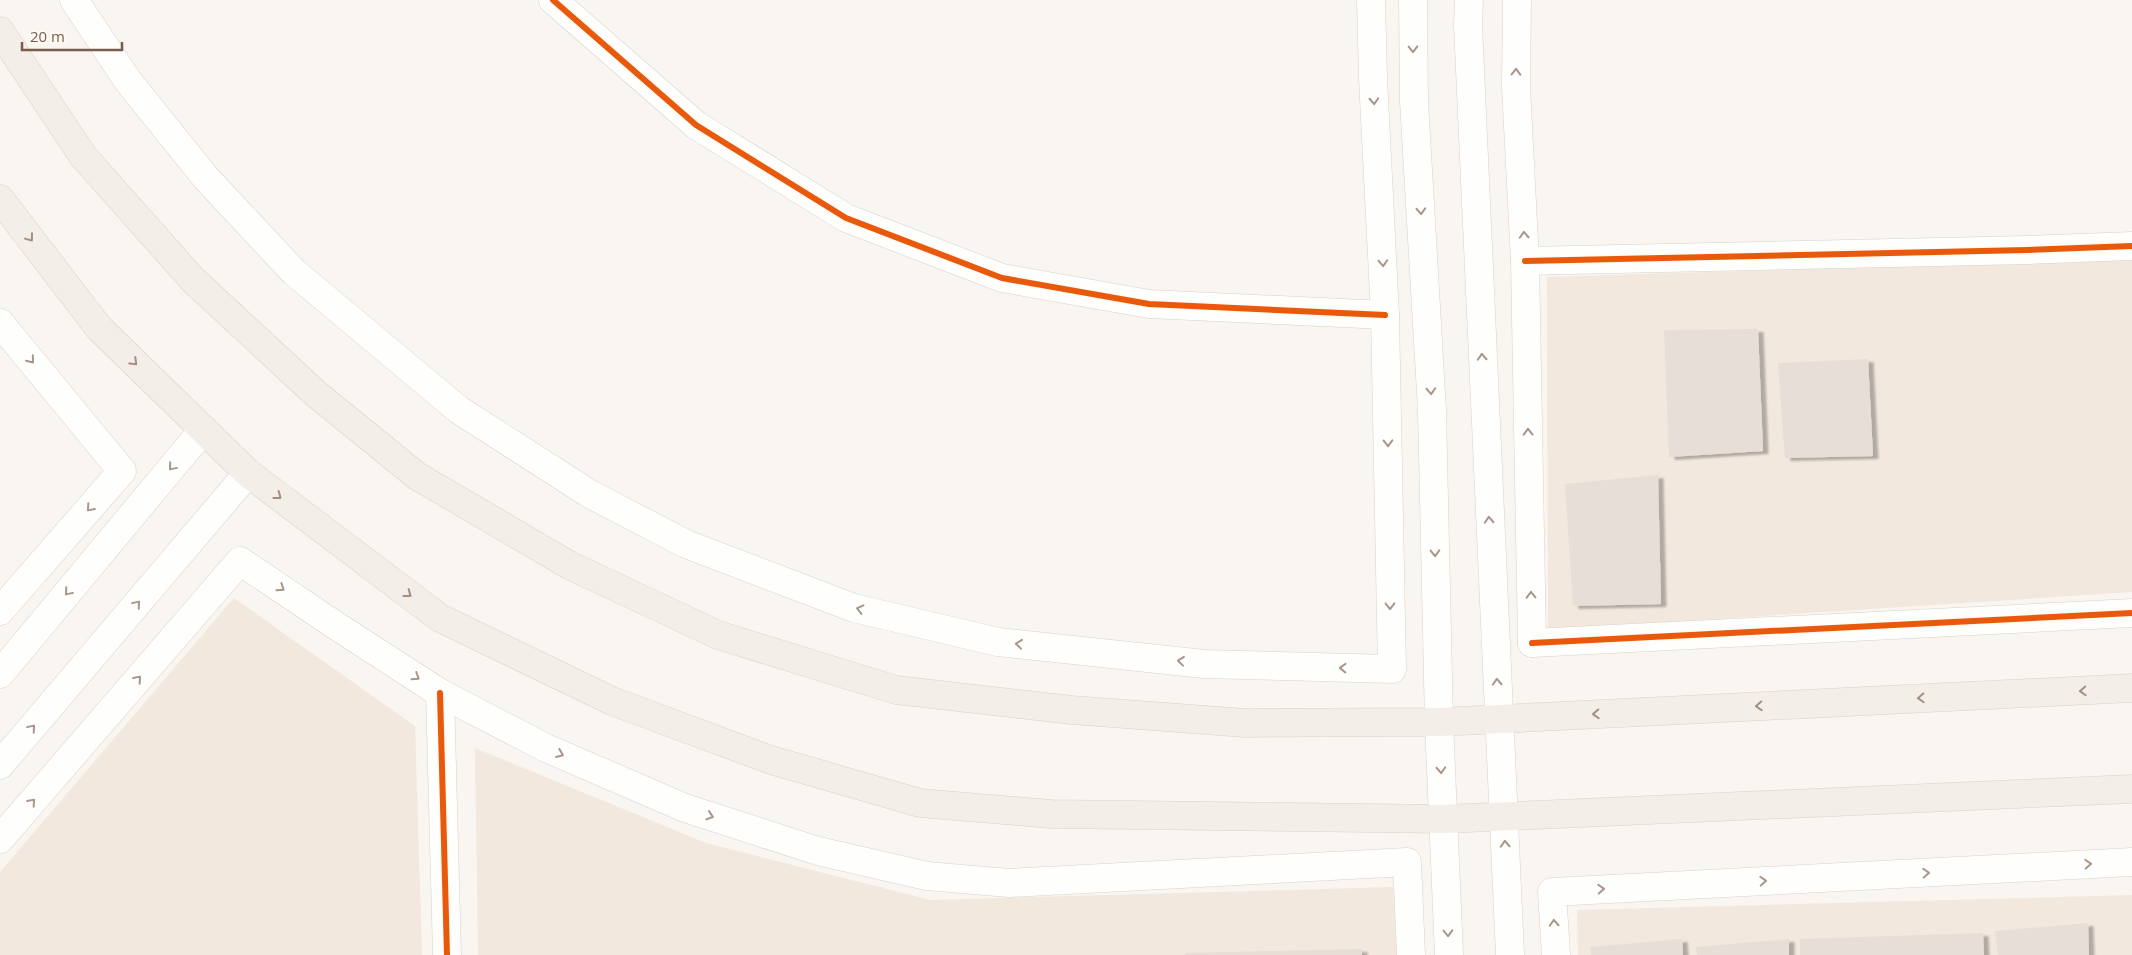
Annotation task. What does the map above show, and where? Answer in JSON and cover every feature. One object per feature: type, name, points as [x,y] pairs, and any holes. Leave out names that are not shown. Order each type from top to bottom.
[{"type":"main road","points":[[74,0],[128,81],[206,178],[294,272],[459,410],[590,494],[686,544],[854,608],[998,642],[1204,664],[1392,669],[1385,315],[1371,0]]},
{"type":"main road","points":[[554,0],[696,125],[846,218],[1002,278],[1148,304],[1385,315]]},
{"type":"main road","points":[[1412,0],[1414,101],[1432,410],[1439,722],[1449,955]]},
{"type":"main road","points":[[1469,0],[1468,25],[1478,266],[1510,955]]},
{"type":"main road","points":[[1517,0],[1516,87],[1525,261],[1532,643],[2132,613]]},
{"type":"main road","points":[[0,31],[83,156],[193,280],[315,393],[417,476],[578,569],[718,635],[896,690],[1072,710],[1245,723],[1439,722],[2132,688]]},
{"type":"main road","points":[[0,199],[99,328],[248,473],[440,618],[612,700],[781,763],[920,803],[1051,814],[1444,819],[2132,789]]},
{"type":"main road","points":[[1525,261],[2007,251],[2132,246]]},
{"type":"main road","points":[[0,323],[122,471],[0,610]]},
{"type":"main road","points":[[0,674],[203,430]]},
{"type":"main road","points":[[0,765],[248,473]]},
{"type":"main road","points":[[0,839],[240,561],[440,693],[546,748],[685,808],[818,851],[927,876],[1009,882],[1408,862],[1411,955]]},
{"type":"main road","points":[[440,693],[447,955]]},
{"type":"main road","points":[[1556,955],[1552,892],[2132,862]]},
{"type":"shaded area","points":[[2132,259],[2132,592],[1548,630],[1547,277]]},
{"type":"shaded area","points":[[234,598],[415,726],[422,955],[0,955],[0,872]]},
{"type":"shaded area","points":[[475,748],[706,843],[930,900],[1393,887],[1397,955],[478,955]]},
{"type":"shaded area","points":[[2132,895],[2132,955],[1578,955],[1577,910]]},
{"type":"building","points":[[1758,329],[1763,451],[1669,457],[1664,330]]},
{"type":"building","points":[[1868,359],[1873,456],[1785,458],[1778,363]]},
{"type":"building","points":[[1658,475],[1661,604],[1573,606],[1565,484]]},
{"type":"building","points":[[2088,923],[2089,955],[1998,955],[1995,931]]},
{"type":"building","points":[[1983,933],[1984,955],[1800,955],[1800,939]]},
{"type":"building","points":[[1682,939],[1683,955],[1591,955],[1590,947]]},
{"type":"building","points":[[1789,939],[1789,955],[1697,955],[1696,947]]},
{"type":"building","points":[[1362,949],[1362,955],[1186,955],[1185,953]]},
{"type":"cycle path","points":[[553,0],[696,125],[846,218],[1002,278],[1149,304],[1385,315]]},
{"type":"cycle path","points":[[1525,261],[2132,246]]},
{"type":"cycle path","points":[[1532,643],[2132,613]]},
{"type":"cycle path","points":[[440,693],[447,955]]}]
